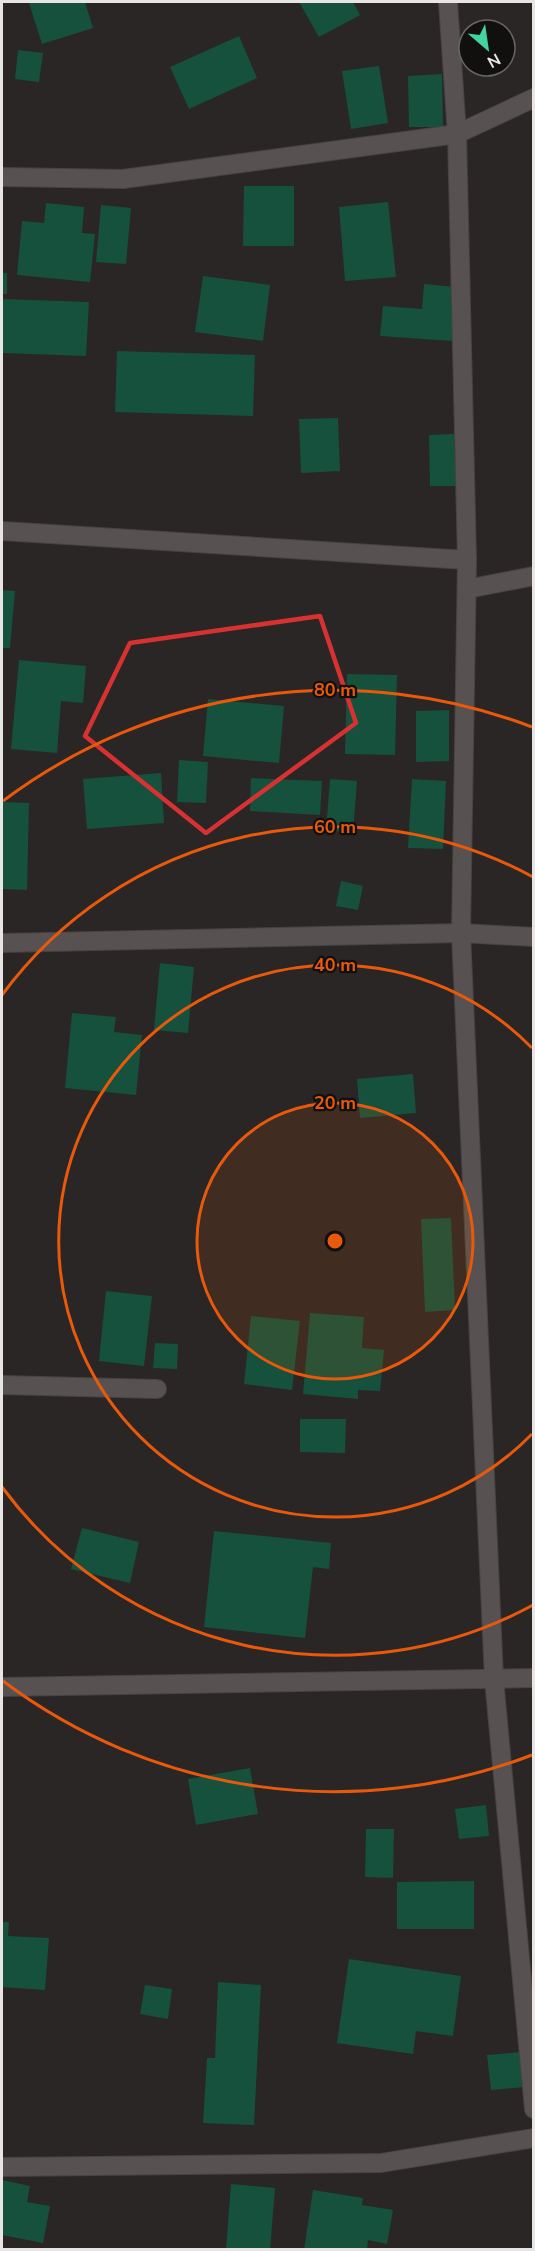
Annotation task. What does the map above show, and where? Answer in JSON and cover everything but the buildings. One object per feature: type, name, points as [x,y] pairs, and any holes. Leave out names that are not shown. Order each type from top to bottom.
[{"type":"street","points":[[448,2],[457,134],[467,560],[461,933],[494,1679],[534,2109]]},
{"type":"street","points":[[2,177],[123,179],[457,134],[534,98]]},
{"type":"street","points":[[2,531],[467,560]]},
{"type":"street","points":[[467,589],[534,576]]},
{"type":"street","points":[[2,943],[461,933],[534,937]]},
{"type":"street","points":[[2,1385],[157,1389]]},
{"type":"street","points":[[2,1687],[534,1678]]},
{"type":"street","points":[[2,2167],[381,2163],[534,2138]]},
{"type":"highlighted area","points":[[320,616],[356,723],[206,833],[85,736],[130,643]]}]
